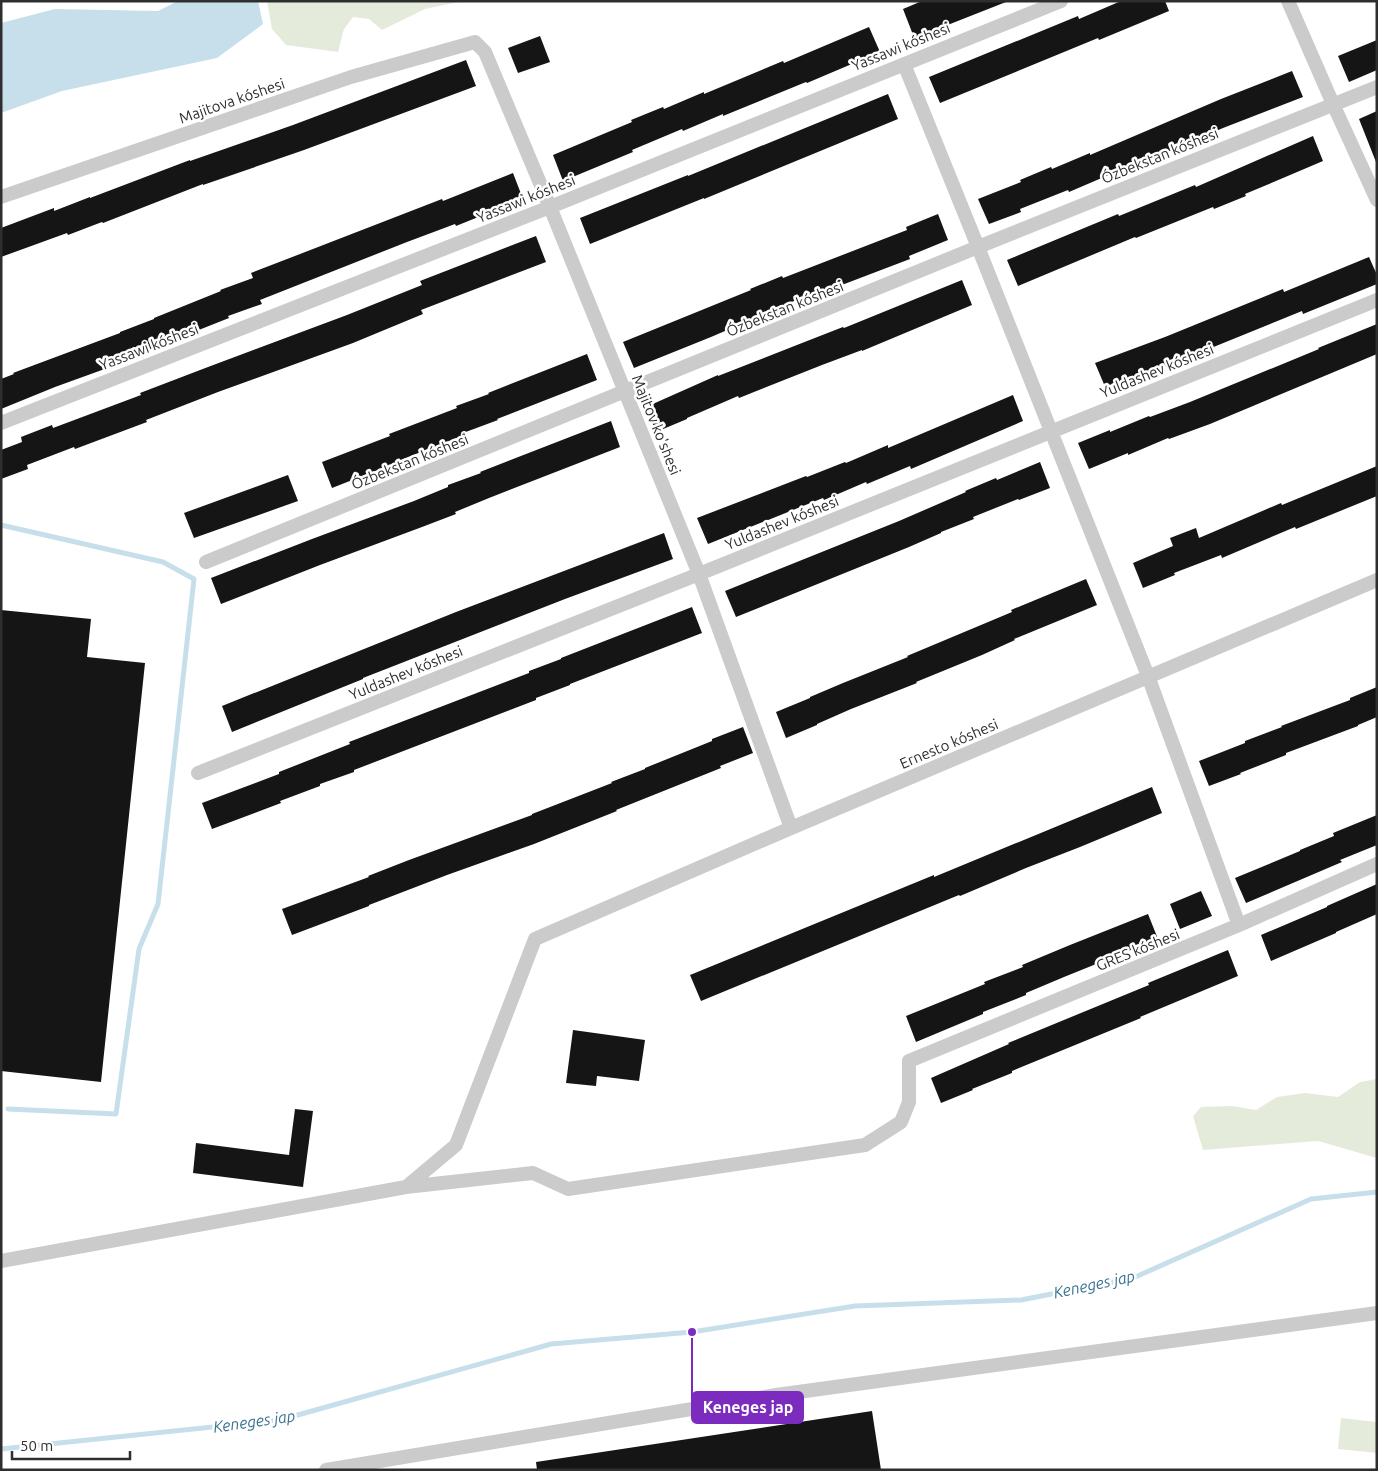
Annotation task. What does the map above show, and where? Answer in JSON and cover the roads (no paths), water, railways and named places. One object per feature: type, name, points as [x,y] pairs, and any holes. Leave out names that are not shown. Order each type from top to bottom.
[{"type":"street","name":"Yassawi kóshesi","points":[[1,423],[550,207],[1061,1]]},
{"type":"street","points":[[1288,1],[1377,200]]},
{"type":"street","name":"Majitova kóshesi","points":[[1,197],[351,77],[475,42]]},
{"type":"street","name":"Majitov ko'shesi","points":[[475,42],[485,52],[699,574],[792,828]]},
{"type":"street","points":[[904,64],[1052,431],[1148,676],[1239,925]]},
{"type":"street","name":"Ózbekstan kóshesi","points":[[206,562],[978,247],[1377,87]]},
{"type":"street","name":"Yuldashev kóshesi","points":[[198,773],[699,574],[1377,300]]},
{"type":"street","name":"Ernesto kóshesi","points":[[406,1187],[456,1145],[535,939],[1148,676],[1377,580]]},
{"type":"street","name":"GRES kóshesi","points":[[406,1187],[533,1173],[568,1189],[866,1145],[902,1122],[910,1102],[909,1061],[1239,925],[1377,864]]},
{"type":"street","points":[[1,1261],[406,1187]]},
{"type":"street","points":[[326,1470],[776,1395],[1377,1313]]},
{"type":"water","points":[[178,1],[258,1],[263,24],[217,58],[62,91],[1,113],[1,23],[55,9],[158,11]]},
{"type":"waterway","points":[[1,525],[163,562],[194,579],[158,904],[139,949],[116,1114],[8,1109]]},
{"type":"waterway","name":"Keneges jap","points":[[1,1449],[280,1420],[551,1344],[692,1332],[855,1306],[1021,1300],[1133,1278],[1311,1199],[1377,1192]]},
{"type":"place","name":"Keneges jap","points":[[692,1332]]}]
